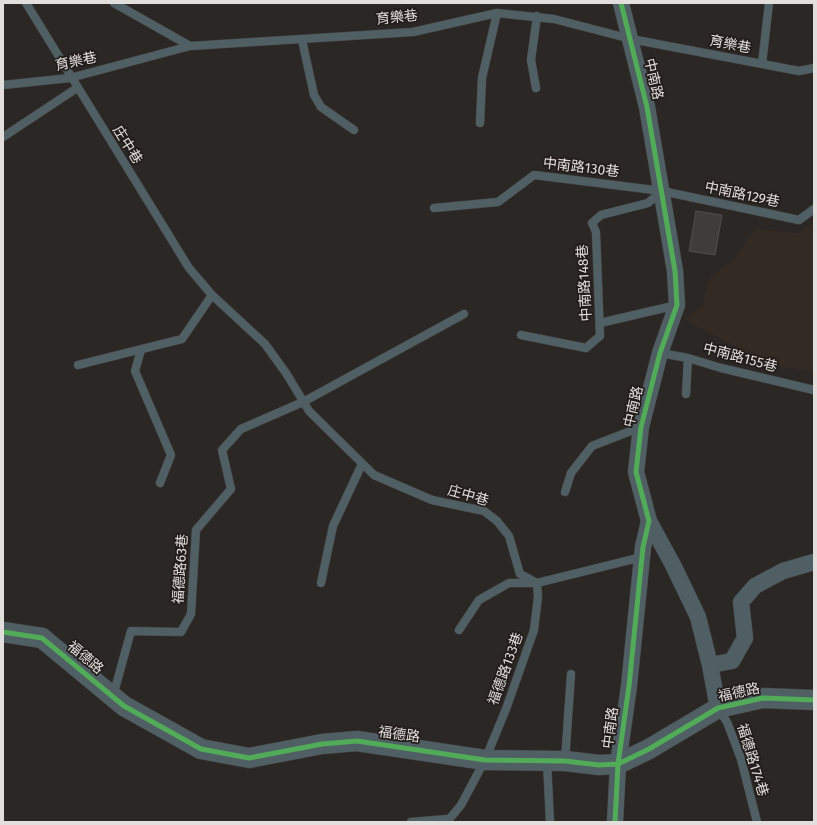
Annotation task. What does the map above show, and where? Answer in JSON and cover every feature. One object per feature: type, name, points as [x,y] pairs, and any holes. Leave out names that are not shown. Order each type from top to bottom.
[{"type":"street","name":"中南路","points":[[616,822],[618,764],[629,686],[642,557],[649,521],[636,472],[641,426],[660,353],[677,304],[675,270],[647,107],[621,3]]},
{"type":"street","points":[[649,521],[673,565],[698,617],[710,665],[718,708]]},
{"type":"street","points":[[710,665],[732,661],[745,638],[741,602],[755,586],[783,571],[814,562]]},
{"type":"street","name":"福德路","points":[[3,632],[42,638],[124,706],[201,749],[249,758],[322,744],[357,741],[485,760],[599,765],[618,764],[649,749],[718,708],[763,698],[814,700]]},
{"type":"lane","name":"庄中巷","points":[[26,3],[70,78],[189,268],[212,295],[265,344],[309,411],[374,475],[432,500],[484,512],[498,521],[509,536],[520,574],[537,583]]},
{"type":"lane","points":[[114,3],[190,46]]},
{"type":"lane","points":[[762,64],[769,3]]},
{"type":"lane","name":"育樂巷","points":[[3,85],[70,78],[190,46],[413,32],[497,13],[537,16],[631,39],[799,71],[814,68]]},
{"type":"lane","points":[[480,123],[482,78],[497,13]]},
{"type":"lane","points":[[536,88],[531,60],[537,16]]},
{"type":"lane","points":[[302,40],[314,95],[321,108],[354,130]]},
{"type":"lane","points":[[3,137],[77,88]]},
{"type":"lane","name":"中南路130巷","points":[[434,208],[498,202],[534,175],[662,191]]},
{"type":"lane","name":"中南路129巷","points":[[662,191],[799,220],[814,209]]},
{"type":"lane","name":"中南路148巷","points":[[521,335],[586,348],[600,336],[596,232],[592,222],[601,215],[648,203],[662,191]]},
{"type":"lane","points":[[78,365],[182,339],[212,295]]},
{"type":"lane","points":[[600,323],[677,304]]},
{"type":"lane","points":[[304,402],[464,314]]},
{"type":"lane","points":[[141,350],[135,371],[171,455],[160,483]]},
{"type":"lane","name":"中南路155巷","points":[[660,353],[688,358],[722,368],[814,390]]},
{"type":"lane","points":[[686,394],[688,358]]},
{"type":"lane","name":"福德路63巷","points":[[113,696],[131,630],[181,632],[191,614],[196,530],[230,489],[222,450],[241,429],[304,402]]},
{"type":"lane","points":[[565,492],[571,473],[592,446],[641,426]]},
{"type":"lane","points":[[321,583],[333,526],[362,464]]},
{"type":"lane","points":[[459,630],[479,600],[509,583],[537,583],[642,557]]},
{"type":"lane","name":"福德路133巷","points":[[447,821],[461,805],[485,760],[534,630],[538,597],[537,583]]},
{"type":"lane","points":[[550,822],[556,762],[571,674]]},
{"type":"lane","name":"福德路174巷","points":[[718,708],[727,722],[741,759],[758,822]]},
{"type":"lane","points":[[411,822],[447,821]]},
{"type":"shaded area","points":[[814,222],[814,372],[769,364],[683,319],[702,307],[709,279],[734,259],[755,229],[799,233]]},
{"type":"building","points":[[696,211],[722,215],[715,255],[689,251]]},
{"type":"cycle path","points":[[615,822],[618,764],[629,686],[643,547],[649,521],[636,472],[641,427],[660,353],[677,305],[675,271],[647,107],[621,3]]},
{"type":"cycle path","points":[[3,632],[42,638],[124,706],[201,749],[249,758],[322,744],[357,741],[485,760],[565,761],[599,765],[618,764],[649,749],[718,708],[763,698],[814,700]]}]
